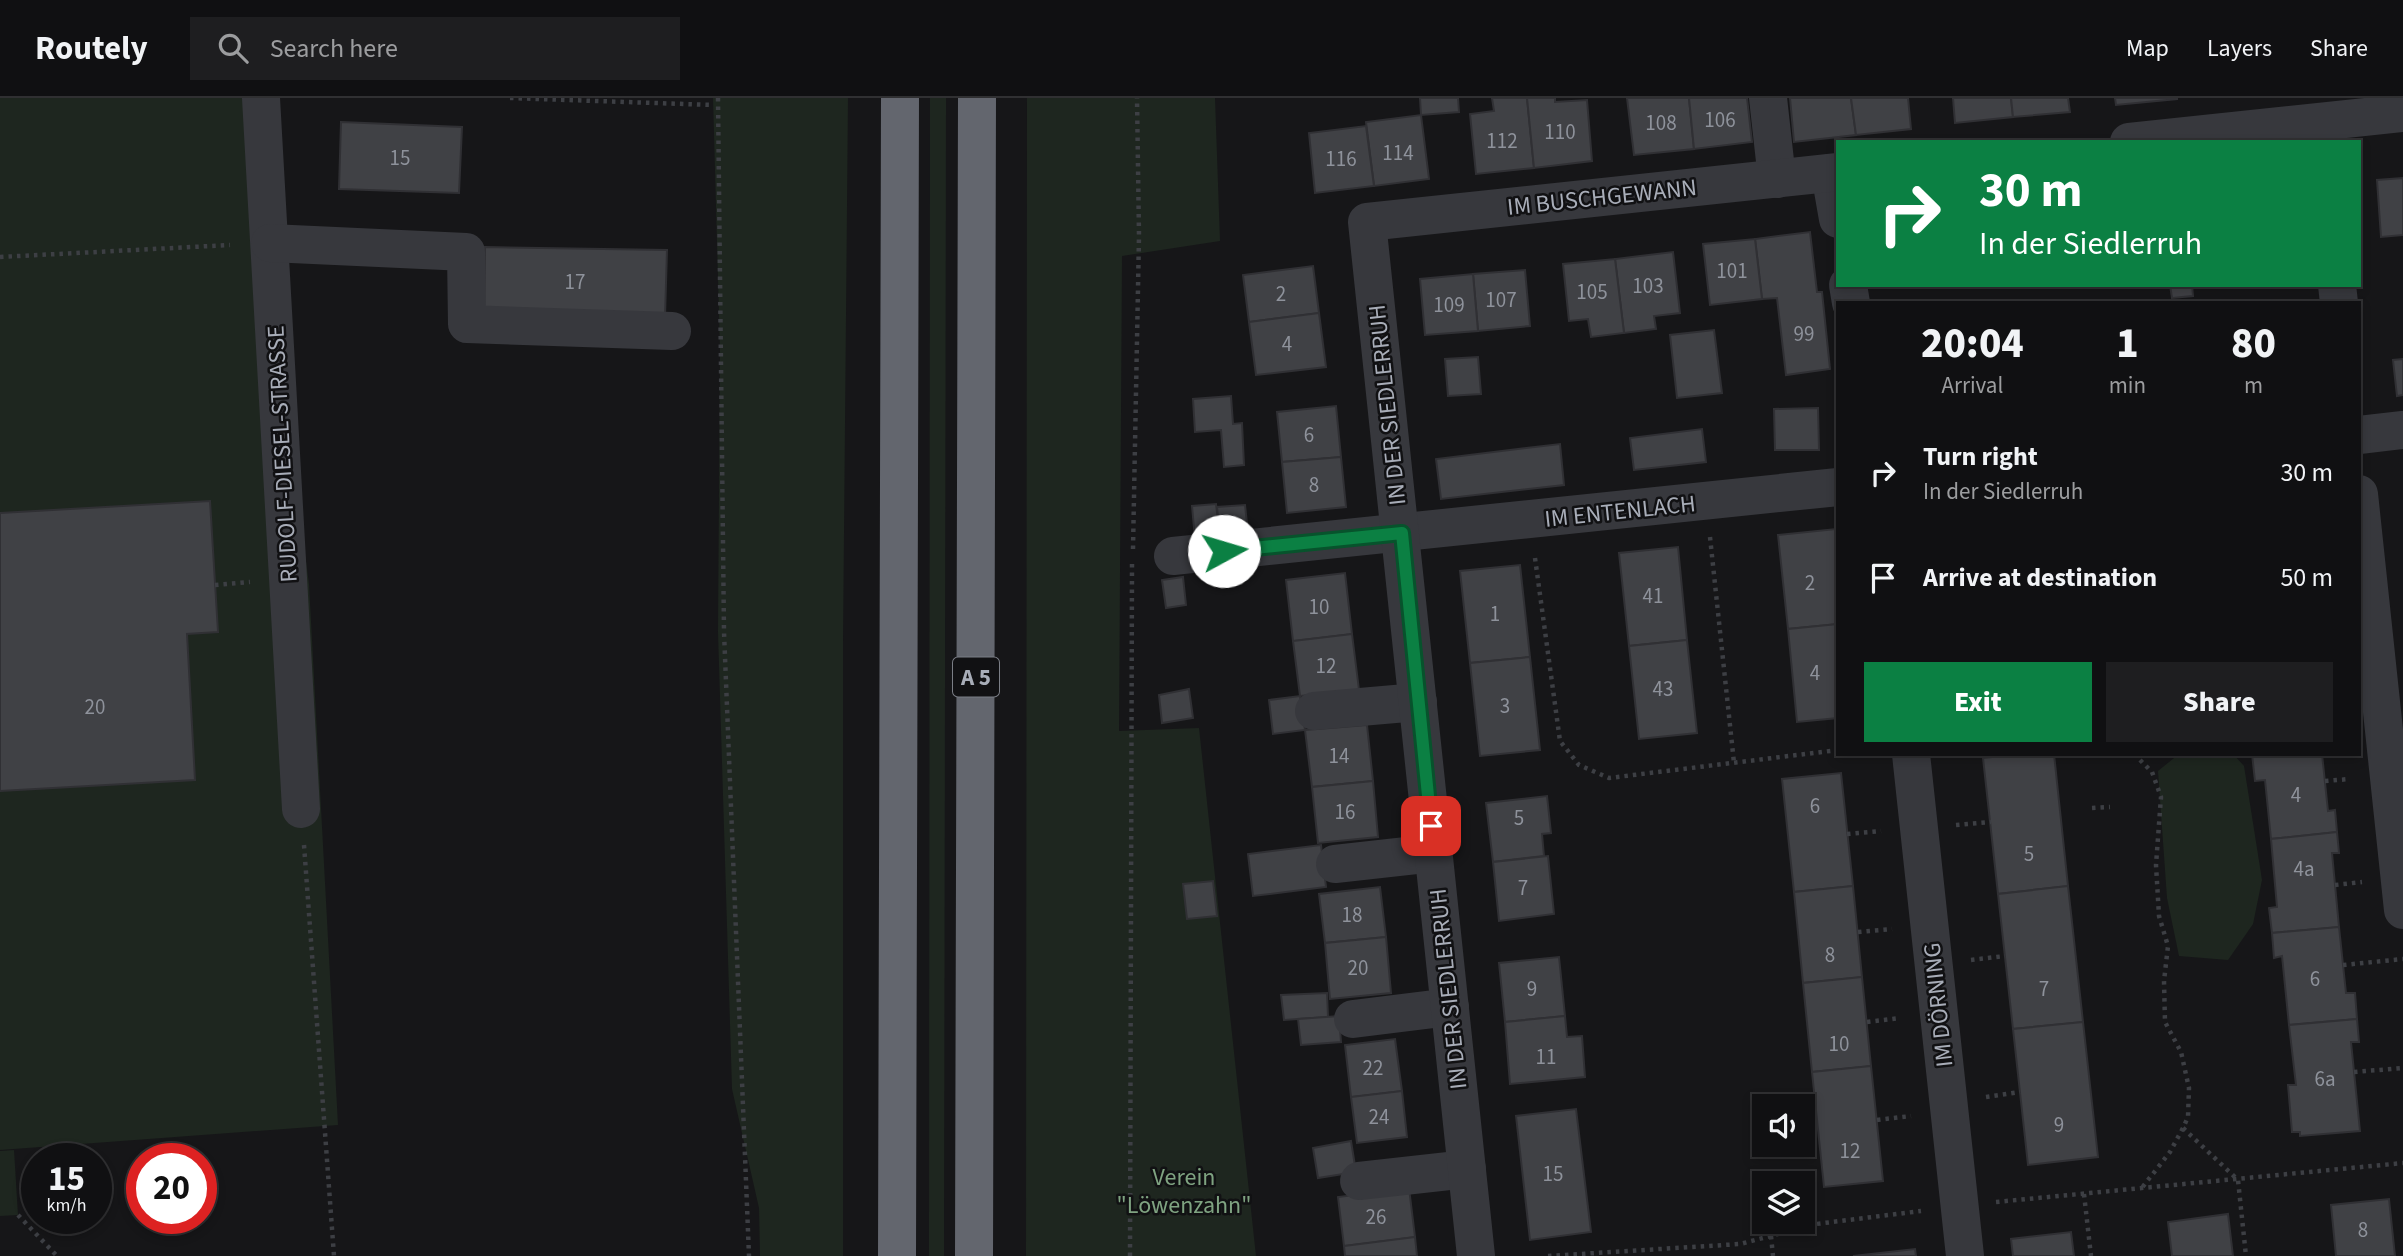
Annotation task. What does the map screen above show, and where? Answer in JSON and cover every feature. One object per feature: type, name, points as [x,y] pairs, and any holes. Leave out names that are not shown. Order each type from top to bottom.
[{"type":"highway","points":[[897,1256],[900,98]]},
{"type":"highway","name":"A 5","points":[[974,1256],[977,98]]},
{"type":"street","name":"RUDOLF-DIESEL-STRASSE","points":[[261,98],[301,809]]},
{"type":"street","points":[[1769,98],[1777,179]]},
{"type":"street","points":[[2167,140],[2321,132],[2403,113]]},
{"type":"street","points":[[1834,173],[1836,196]]},
{"type":"street","name":"IM BUSCHGEWANN","points":[[1367,222],[1834,173]]},
{"type":"street","name":"IN DER SIEDLERRUH","points":[[1367,222],[1402,533],[1476,1256]]},
{"type":"street","points":[[270,243],[466,252],[467,324],[672,331]]},
{"type":"street","points":[[2361,435],[2403,430]]},
{"type":"street","name":"IM ENTENLACH","points":[[1173,556],[1836,487]]},
{"type":"street","points":[[2361,513],[2403,911]]},
{"type":"street","points":[[1314,711],[1418,702]]},
{"type":"street","name":"IM DÖRNING","points":[[1911,756],[1965,1256]]},
{"type":"street","points":[[1335,864],[1434,853]]},
{"type":"street","points":[[1353,1020],[1450,1007]]},
{"type":"street","points":[[1359,1181],[1467,1169]]},
{"type":"path","points":[[510,98],[713,106]]},
{"type":"path","points":[[718,98],[724,632],[750,1256]]},
{"type":"path","points":[[1130,1256],[1132,559],[1139,236],[1137,98]]},
{"type":"path","points":[[0,257],[270,243]]},
{"type":"path","points":[[1706,501],[1734,763]]},
{"type":"path","points":[[1530,521],[1560,741],[1579,765],[1609,778],[1836,750]]},
{"type":"path","points":[[2136,756],[2152,772],[2161,797],[2156,865],[2160,916],[2168,946],[2164,981],[2165,1022],[2181,1052],[2189,1088],[2188,1117],[2183,1128],[2170,1152],[2141,1189]]},
{"type":"path","points":[[2092,808],[2110,807]]},
{"type":"path","points":[[301,809],[334,1256]]},
{"type":"path","points":[[2343,965],[2403,959]]},
{"type":"path","points":[[2354,1072],[2403,1068]]},
{"type":"path","points":[[2183,1128],[2238,1180],[2246,1256]]},
{"type":"path","points":[[1986,1203],[2403,1163]]},
{"type":"path","points":[[2084,1194],[2091,1256]]},
{"type":"path","points":[[1548,1256],[1740,1244],[1816,1224],[1923,1210]]},
{"type":"path","points":[[18,1215],[57,1256]]},
{"type":"path","points":[[1771,1236],[1773,1256]]},
{"type":"green space","points":[[0,98],[252,98],[262,228],[309,584],[338,1125],[95,1143],[21,1143],[21,1148],[0,1150]]},
{"type":"green space","points":[[713,98],[848,98],[843,642],[843,1256],[760,1256],[759,1208],[732,1089],[718,632],[720,350]]},
{"type":"green space","points":[[930,98],[946,98],[944,1256],[929,1256]]},
{"type":"green space","name":"Verein \"Löwenzahn\"","points":[[1027,98],[1215,98],[1220,241],[1122,256],[1119,731],[1199,728],[1256,1256],[1026,1256]]},
{"type":"green space","points":[[2177,756],[2235,756],[2244,766],[2262,880],[2253,924],[2228,960],[2179,956],[2167,898],[2158,771]]},
{"type":"green space","points":[[14,1150],[18,1215],[0,1216],[0,1151]]},
{"type":"building","points":[[1420,98],[1458,98],[1459,112],[1421,115]]},
{"type":"building","points":[[1492,98],[1527,98],[1534,168],[1476,174],[1470,114],[1494,111]]},
{"type":"building","points":[[1527,98],[1555,98],[1555,102],[1587,100],[1592,161],[1534,168]]},
{"type":"building","points":[[1627,98],[1689,98],[1694,149],[1634,155]]},
{"type":"building","points":[[1689,98],[1747,98],[1752,142],[1694,149]]},
{"type":"building","points":[[1790,98],[1851,98],[1856,135],[1794,142]]},
{"type":"building","points":[[1851,98],[1908,98],[1911,129],[1856,135]]},
{"type":"building","points":[[1953,98],[2011,98],[2013,117],[1955,123]]},
{"type":"building","points":[[2011,98],[2068,98],[2070,112],[2013,117]]},
{"type":"building","points":[[2115,98],[2177,98],[2177,99],[2116,105]]},
{"type":"building","points":[[1421,115],[1429,179],[1374,186],[1366,122]]},
{"type":"building","points":[[341,122],[462,127],[459,193],[339,189]]},
{"type":"building","points":[[1366,126],[1374,186],[1315,193],[1309,133]]},
{"type":"building","points":[[2403,178],[2403,235],[2381,237],[2377,180]]},
{"type":"building","points":[[1810,232],[1817,292],[1822,292],[1830,369],[1786,375],[1777,298],[1762,299],[1755,239]]},
{"type":"building","points":[[1755,239],[1762,299],[1710,305],[1703,244]]},
{"type":"building","points":[[485,247],[667,250],[665,317],[484,313]]},
{"type":"building","points":[[1673,252],[1680,313],[1654,316],[1656,329],[1624,333],[1615,259]]},
{"type":"building","points":[[1615,259],[1624,333],[1591,337],[1588,319],[1569,321],[1563,264]]},
{"type":"building","points":[[1313,266],[1319,313],[1249,322],[1243,275]]},
{"type":"building","points":[[1525,270],[1530,326],[1478,331],[1473,274]]},
{"type":"building","points":[[1473,274],[1478,331],[1425,335],[1420,279]]},
{"type":"building","points":[[2170,287],[2192,287],[2193,296],[2172,298]]},
{"type":"building","points":[[1319,313],[1326,367],[1256,375],[1249,322]]},
{"type":"building","points":[[1714,330],[1722,393],[1677,398],[1670,335]]},
{"type":"building","points":[[1478,357],[1481,394],[1448,396],[1445,359]]},
{"type":"building","points":[[2403,359],[2403,395],[2397,396],[2393,360]]},
{"type":"building","points":[[1231,396],[1233,424],[1242,423],[1244,465],[1224,467],[1221,430],[1195,432],[1193,399]]},
{"type":"building","points":[[1336,406],[1341,457],[1282,462],[1277,412]]},
{"type":"building","points":[[1818,408],[1819,450],[1775,450],[1774,409]]},
{"type":"building","points":[[1702,429],[1706,462],[1634,470],[1630,438]]},
{"type":"building","points":[[1560,444],[1564,485],[1441,499],[1436,459]]},
{"type":"building","points":[[1341,457],[1346,507],[1287,513],[1282,462]]},
{"type":"building","points":[[210,501],[218,632],[187,634],[195,780],[0,791],[0,513]]},
{"type":"building","points":[[1216,504],[1220,536],[1195,539],[1192,506]]},
{"type":"building","points":[[1245,505],[1248,533],[1220,536],[1217,507]]},
{"type":"building","points":[[1836,529],[1836,624],[1788,629],[1778,535]]},
{"type":"building","points":[[1678,547],[1687,640],[1629,646],[1619,553]]},
{"type":"building","points":[[1520,565],[1530,657],[1470,663],[1460,571]]},
{"type":"building","points":[[1345,573],[1352,634],[1293,641],[1286,580]]},
{"type":"building","points":[[1183,577],[1186,605],[1166,608],[1162,580]]},
{"type":"building","points":[[1836,624],[1836,718],[1797,722],[1788,629]]},
{"type":"building","points":[[1352,634],[1359,690],[1300,696],[1293,641]]},
{"type":"building","points":[[1687,640],[1697,733],[1639,739],[1629,646]]},
{"type":"building","points":[[1530,657],[1540,750],[1480,756],[1470,663]]},
{"type":"building","points":[[1189,689],[1193,718],[1162,723],[1159,695]]},
{"type":"building","points":[[1300,696],[1305,730],[1273,734],[1269,700]]},
{"type":"building","points":[[1367,725],[1373,781],[1312,787],[1305,730]]},
{"type":"building","points":[[2054,756],[2068,886],[1998,894],[1983,758]]},
{"type":"building","points":[[2252,756],[2322,756],[2328,811],[2335,810],[2337,832],[2271,839],[2265,780],[2255,781]]},
{"type":"building","points":[[1841,773],[1853,886],[1794,892],[1782,779]]},
{"type":"building","points":[[1373,781],[1378,837],[1318,843],[1312,787]]},
{"type":"building","points":[[1547,796],[1551,833],[1542,834],[1544,856],[1493,862],[1486,803]]},
{"type":"building","points":[[2337,832],[2339,853],[2332,853],[2339,927],[2272,933],[2269,908],[2277,907],[2271,839]]},
{"type":"building","points":[[1321,845],[1326,887],[1253,896],[1248,854]]},
{"type":"building","points":[[1548,856],[1554,914],[1499,921],[1493,862]]},
{"type":"building","points":[[1213,881],[1217,916],[1187,919],[1183,884]]},
{"type":"building","points":[[1853,886],[1862,977],[1803,983],[1794,892]]},
{"type":"building","points":[[2068,886],[2083,1022],[2013,1029],[1998,894]]},
{"type":"building","points":[[1380,887],[1386,937],[1325,943],[1319,894]]},
{"type":"building","points":[[2339,927],[2346,993],[2355,993],[2357,1019],[2289,1025],[2282,956],[2274,958],[2272,933]]},
{"type":"building","points":[[1386,937],[1391,993],[1330,999],[1325,943]]},
{"type":"building","points":[[1559,957],[1565,1016],[1505,1022],[1499,963]]},
{"type":"building","points":[[1862,977],[1871,1066],[1812,1072],[1803,983]]},
{"type":"building","points":[[1327,993],[1328,1017],[1284,1020],[1281,995]]},
{"type":"building","points":[[1339,1016],[1341,1042],[1301,1045],[1298,1019]]},
{"type":"building","points":[[1565,1016],[1567,1037],[1582,1036],[1585,1077],[1510,1084],[1505,1022]]},
{"type":"building","points":[[2357,1019],[2359,1042],[2351,1042],[2360,1131],[2300,1136],[2300,1132],[2292,1132],[2288,1085],[2296,1085],[2289,1025]]},
{"type":"building","points":[[2083,1022],[2098,1157],[2028,1165],[2013,1029]]},
{"type":"building","points":[[1395,1039],[1402,1091],[1351,1097],[1345,1045]]},
{"type":"building","points":[[1871,1066],[1883,1181],[1824,1187],[1812,1072]]},
{"type":"building","points":[[1402,1091],[1407,1137],[1357,1143],[1351,1097]]},
{"type":"building","points":[[1576,1109],[1591,1232],[1530,1240],[1516,1116]]},
{"type":"building","points":[[1351,1141],[1356,1172],[1318,1178],[1313,1148]]},
{"type":"building","points":[[1409,1188],[1415,1237],[1344,1246],[1338,1197]]},
{"type":"building","points":[[2389,1199],[2395,1256],[2336,1256],[2331,1205]]},
{"type":"building","points":[[2228,1214],[2233,1256],[2172,1256],[2168,1222]]},
{"type":"building","points":[[2071,1232],[2074,1256],[2013,1256],[2011,1239]]},
{"type":"building","points":[[1415,1237],[1417,1256],[1345,1256],[1344,1246]]},
{"type":"building","points":[[1915,1249],[1916,1256],[1853,1256]]},
{"type":"route","points":[[1224,551],[1402,533],[1431,826]]}]
